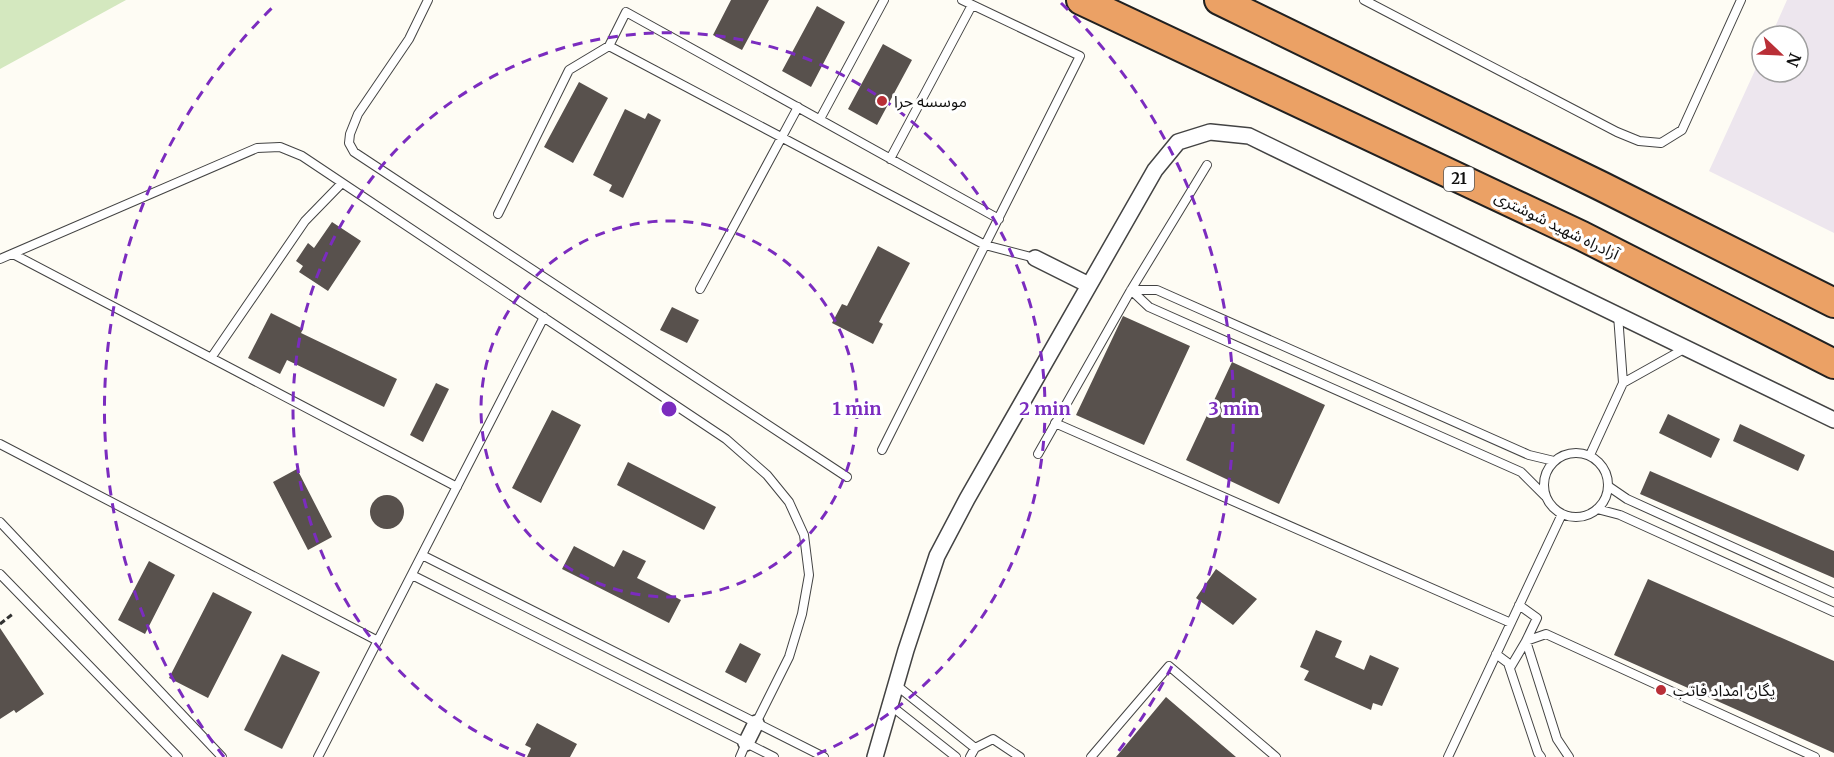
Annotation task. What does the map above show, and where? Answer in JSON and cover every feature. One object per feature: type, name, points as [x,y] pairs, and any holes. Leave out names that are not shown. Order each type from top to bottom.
[{"type":"highway","name":"آزادراه شهید شوشتری","points":[[1081,0],[1581,236],[1834,364]]},
{"type":"highway","points":[[1219,0],[1834,303]]},
{"type":"street","points":[[875,757],[938,556],[967,499],[1155,170],[1178,142],[1210,132],[1249,136],[1834,420]]},
{"type":"street","points":[[1035,258],[1089,285]]},
{"type":"street","points":[[743,750],[756,723]]},
{"type":"lane","points":[[428,0],[409,39],[358,114],[350,134],[350,143],[354,152],[847,477]]},
{"type":"lane","points":[[820,120],[884,0]]},
{"type":"lane","points":[[882,450],[1080,56],[962,0]]},
{"type":"lane","points":[[1364,0],[1617,132],[1639,141],[1661,143],[1682,130],[1741,0]]},
{"type":"lane","points":[[890,159],[972,5]]},
{"type":"lane","points":[[498,214],[569,70],[609,46],[626,12],[999,219]]},
{"type":"lane","points":[[609,46],[985,245],[1035,258]]},
{"type":"lane","points":[[700,289],[798,107]]},
{"type":"lane","points":[[0,259],[257,148],[280,147],[302,156],[726,439],[767,475],[789,502],[804,536],[809,575],[802,614],[789,657],[756,723]]},
{"type":"lane","points":[[1038,454],[1131,290],[1207,165]]},
{"type":"lane","points":[[211,358],[305,221],[342,183]]},
{"type":"lane","points":[[13,254],[457,487]]},
{"type":"lane","points":[[1131,290],[1157,290],[1529,455],[1554,460]]},
{"type":"lane","points":[[1131,290],[1149,307],[1521,472],[1562,514],[1574,517],[1586,515],[1598,509],[1605,498],[1608,486],[1606,474],[1600,463],[1590,455],[1578,452],[1565,454],[1554,460],[1547,471],[1543,483],[1545,496]]},
{"type":"lane","points":[[1590,455],[1623,383],[1618,315]]},
{"type":"lane","points":[[318,757],[544,317]]},
{"type":"lane","points":[[1623,383],[1686,348]]},
{"type":"lane","points":[[1055,423],[1511,623]]},
{"type":"lane","points":[[0,444],[378,641]]},
{"type":"lane","points":[[1608,486],[1628,499],[1834,593]]},
{"type":"lane","points":[[1598,509],[1620,515],[1834,612]]},
{"type":"lane","points":[[1448,757],[1562,514]]},
{"type":"lane","points":[[0,522],[222,757]]},
{"type":"lane","points":[[422,555],[824,757]]},
{"type":"lane","points":[[0,574],[178,757]]},
{"type":"lane","points":[[412,575],[743,750],[774,757]]},
{"type":"lane","points":[[1510,668],[1537,618],[1519,605]]},
{"type":"lane","points":[[1526,640],[1546,634],[1815,757]]},
{"type":"lane","points":[[1526,640],[1557,739],[1569,757]]},
{"type":"lane","points":[[1496,654],[1508,663],[1541,757]]},
{"type":"lane","points":[[1090,757],[1169,666],[1276,757]]},
{"type":"lane","points":[[896,686],[975,748]]},
{"type":"lane","points":[[890,705],[956,757]]},
{"type":"lane","points":[[970,757],[975,748],[993,739],[1020,757]]},
{"type":"path","points":[[0,624],[14,614]]},
{"type":"shaded area","points":[[1787,0],[1834,0],[1834,233],[1709,171],[1750,81],[1750,84],[1810,84],[1810,24],[1776,24]]},
{"type":"green space","points":[[0,0],[126,0],[0,69]]},
{"type":"building","points":[[731,0],[769,0],[742,50],[713,35]]},
{"type":"building","points":[[817,6],[845,22],[811,87],[782,71]]},
{"type":"building","points":[[883,44],[912,60],[877,125],[848,109]]},
{"type":"building","points":[[579,82],[608,98],[573,163],[544,147]]},
{"type":"building","points":[[625,109],[645,119],[648,113],[661,120],[623,198],[609,191],[612,185],[593,175]]},
{"type":"building","points":[[332,222],[361,241],[328,291],[299,272],[303,266],[296,261],[308,243],[314,248]]},
{"type":"building","points":[[878,246],[910,263],[879,322],[883,324],[873,344],[832,323],[842,304],[847,306]]},
{"type":"building","points":[[672,307],[699,320],[687,343],[660,330]]},
{"type":"building","points":[[271,313],[303,329],[301,333],[397,379],[384,407],[287,360],[280,374],[248,358]]},
{"type":"building","points":[[1123,316],[1190,346],[1144,445],[1076,415]]},
{"type":"building","points":[[1232,362],[1325,405],[1279,504],[1186,460]]},
{"type":"building","points":[[436,383],[449,389],[423,442],[410,435]]},
{"type":"building","points":[[552,410],[581,425],[541,503],[512,488]]},
{"type":"building","points":[[1668,414],[1720,439],[1711,458],[1659,433]]},
{"type":"building","points":[[1740,424],[1805,455],[1798,471],[1733,441]]},
{"type":"building","points":[[628,462],[716,507],[704,530],[617,485]]},
{"type":"building","points":[[297,469],[332,537],[308,550],[273,482]]},
{"type":"building","points":[[1650,471],[1834,551],[1834,578],[1640,494]]},
{"type":"building","points":[[387,495],[399,500],[404,512],[399,524],[387,529],[375,524],[370,512],[375,500]]},
{"type":"building","points":[[574,546],[614,567],[623,550],[646,561],[637,578],[681,600],[669,623],[562,569]]},
{"type":"building","points":[[149,561],[175,575],[145,634],[118,620]]},
{"type":"building","points":[[1216,569],[1257,599],[1233,625],[1196,598]]},
{"type":"building","points":[[1648,579],[1834,661],[1834,753],[1614,655]]},
{"type":"building","points":[[213,592],[252,612],[208,698],[169,678]]},
{"type":"building","points":[[0,628],[44,694],[16,713],[14,710],[0,719]]},
{"type":"building","points":[[1316,630],[1342,641],[1335,657],[1364,670],[1370,655],[1399,668],[1382,706],[1373,703],[1371,710],[1304,680],[1309,671],[1300,667]]},
{"type":"building","points":[[740,643],[761,654],[746,683],[725,672]]},
{"type":"building","points":[[282,654],[320,672],[282,749],[244,730]]},
{"type":"building","points":[[1166,697],[1236,757],[1116,757]]},
{"type":"building","points":[[537,723],[577,744],[570,757],[527,757],[531,748],[525,745]]},
{"type":"place","name":"موسسه حرا","points":[[882,101]]},
{"type":"place","name":"یگان امداد فاتب","points":[[1661,690]]}]
